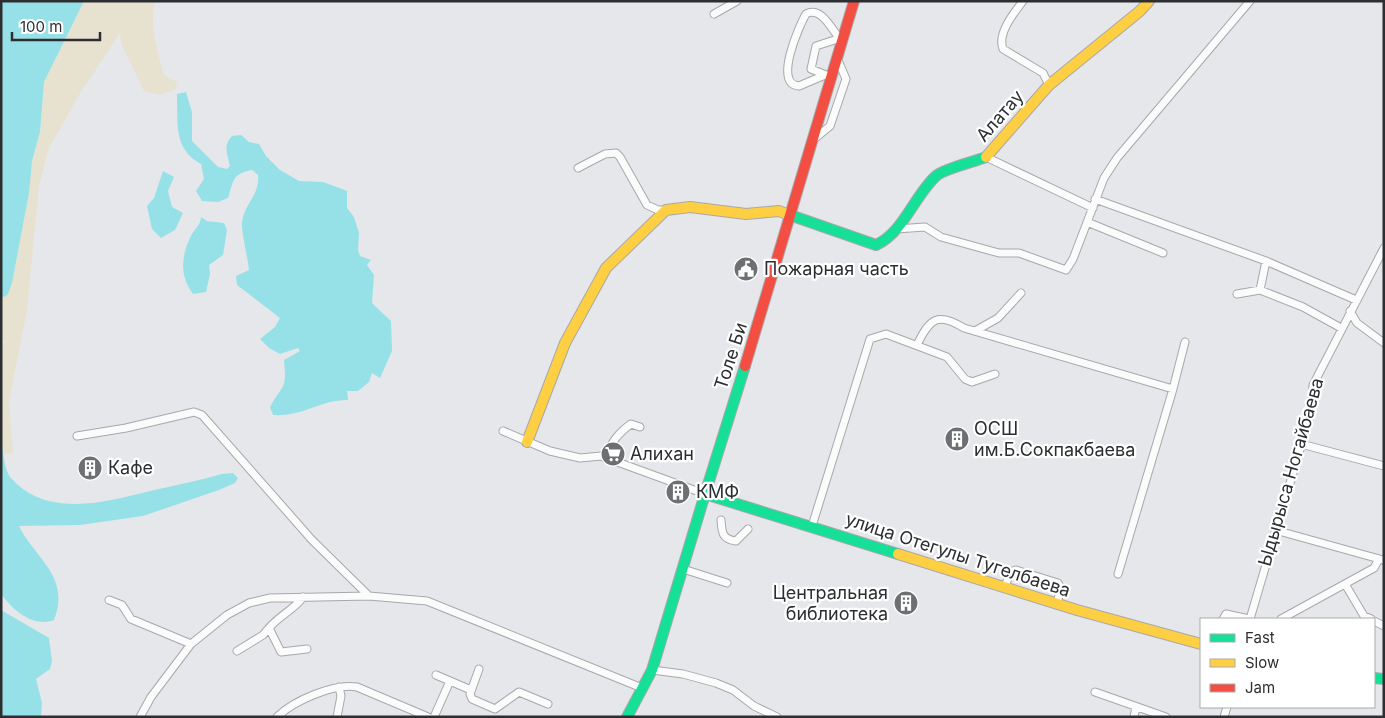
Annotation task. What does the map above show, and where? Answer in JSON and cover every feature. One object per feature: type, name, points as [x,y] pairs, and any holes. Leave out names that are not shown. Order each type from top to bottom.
[{"type":"street","points":[[714,14],[737,1]]},
{"type":"street","name":"Толе Би","points":[[626,717],[652,670],[791,214],[812,142],[828,76],[837,58],[854,1]]},
{"type":"street","points":[[1023,1],[1004,31],[1002,45],[1004,49],[1043,73],[1049,84]]},
{"type":"street","name":"Алатау","points":[[791,214],[876,245],[885,241],[937,175],[986,157],[1049,84],[1140,11],[1149,1]]},
{"type":"street","points":[[896,229],[925,228],[941,237],[999,253],[1019,253],[1066,270],[1073,260],[1104,178],[1117,158],[1250,1]]},
{"type":"street","points":[[812,11],[818,12],[842,37],[816,46],[811,69],[828,76],[799,86],[792,84],[787,76],[787,66],[806,14],[812,11]]},
{"type":"street","points":[[812,142],[830,126],[846,79],[837,58]]},
{"type":"street","points":[[578,168],[604,154],[616,153],[647,204],[658,210],[690,207],[746,214],[779,211],[791,214]]},
{"type":"street","points":[[986,157],[1093,208]]},
{"type":"street","points":[[1095,199],[1266,261],[1356,300]]},
{"type":"street","points":[[527,442],[564,343],[604,273],[666,210]]},
{"type":"street","points":[[1087,222],[1163,253]]},
{"type":"street","name":"Ыдырыса Ногайбаева","points":[[1250,618],[1300,444],[1311,412],[1312,386],[1384,248]]},
{"type":"street","points":[[1260,290],[1266,261]]},
{"type":"street","points":[[1237,294],[1260,290],[1304,307],[1341,328]]},
{"type":"street","points":[[975,331],[998,318],[1021,293]]},
{"type":"street","points":[[1350,311],[1357,323],[1384,343]]},
{"type":"street","points":[[917,346],[924,332],[939,319],[950,319],[964,328],[1173,389]]},
{"type":"street","points":[[812,526],[870,339],[886,334],[946,357],[965,379],[972,382],[995,374]]},
{"type":"street","points":[[1118,574],[1173,389],[1185,342]]},
{"type":"street","points":[[78,436],[126,428],[191,412],[202,415],[305,533],[369,596]]},
{"type":"street","points":[[605,458],[610,445],[618,435],[631,424],[640,427]]},
{"type":"street","points":[[503,431],[550,451],[580,458],[599,456],[705,494]]},
{"type":"street","points":[[1300,444],[1384,466]]},
{"type":"street","name":"улица Отегулы Тугелбаева","points":[[705,494],[1057,603],[1200,644]]},
{"type":"street","points":[[721,520],[723,534],[726,539],[736,541],[748,528]]},
{"type":"street","points":[[1275,530],[1381,560],[1374,568],[1283,618]]},
{"type":"street","points":[[683,569],[727,584]]},
{"type":"street","points":[[1005,587],[1010,572],[1016,570],[1058,583],[1062,588],[1057,603]]},
{"type":"street","points":[[1344,584],[1364,616],[1368,618]]},
{"type":"street","points":[[140,717],[151,697],[192,644],[227,614],[249,603],[270,598],[369,596],[427,601],[642,688]]},
{"type":"street","points":[[237,651],[263,635],[279,617],[299,604],[303,597]]},
{"type":"street","points":[[109,600],[122,605],[131,619],[192,644]]},
{"type":"street","points":[[1224,618],[1226,614],[1230,614],[1246,618]]},
{"type":"street","points":[[269,628],[281,652],[307,648]]},
{"type":"street","points":[[480,669],[471,690],[472,699],[495,709],[519,692],[548,704]]},
{"type":"street","points":[[652,670],[683,674],[716,683],[777,717]]},
{"type":"street","points":[[436,675],[471,690]]},
{"type":"street","points":[[434,717],[450,681]]},
{"type":"street","points":[[277,717],[290,706],[347,685],[357,687],[428,717]]},
{"type":"street","points":[[337,717],[341,696],[339,687]]},
{"type":"street","points":[[1095,692],[1166,717]]},
{"type":"street","points":[[1134,717],[1136,707]]},
{"type":"sand","points":[[84,1],[155,1],[153,29],[156,47],[164,75],[177,82],[176,89],[160,95],[144,91],[121,43],[120,33],[79,95],[49,148],[39,186],[27,310],[9,402],[13,453],[4,454],[1,438],[1,349],[6,340],[1,340],[1,296],[5,297],[8,294],[12,283],[29,193],[32,161],[40,132],[44,82]]},
{"type":"water","points":[[1,1],[84,1],[44,82],[40,132],[32,161],[29,193],[12,283],[5,297],[1,296]]},
{"type":"water","points":[[186,92],[192,112],[192,141],[218,167],[227,169],[230,166],[226,150],[227,143],[232,136],[241,135],[249,142],[259,144],[266,156],[280,170],[299,181],[323,182],[347,191],[347,208],[354,217],[359,233],[358,250],[360,256],[371,260],[367,265],[374,275],[372,303],[391,321],[392,351],[380,378],[372,373],[369,382],[358,391],[347,391],[348,400],[330,402],[284,415],[273,415],[270,407],[283,386],[285,377],[284,360],[300,351],[298,348],[280,354],[269,348],[260,339],[275,327],[280,318],[237,285],[236,276],[249,270],[242,223],[243,216],[257,189],[258,175],[252,170],[237,176],[228,198],[218,202],[202,201],[196,191],[204,179],[201,164],[186,151],[181,143],[179,134],[177,94]]},
{"type":"water","points":[[163,171],[174,177],[168,191],[172,207],[183,213],[175,230],[161,238],[152,229],[147,206],[154,198]]},
{"type":"water","points":[[201,217],[207,221],[224,223],[227,230],[223,255],[209,265],[210,274],[206,292],[193,294],[185,280],[183,265],[188,242]]},
{"type":"water","points":[[1,438],[5,465],[11,478],[26,491],[44,499],[62,503],[102,502],[222,474],[233,473],[238,478],[235,483],[219,490],[143,516],[80,525],[19,526],[49,569],[58,591],[58,605],[54,620],[39,622],[24,616],[11,606],[1,594]]},
{"type":"water","points":[[1,610],[49,638],[52,661],[50,669],[36,679],[42,703],[41,717],[1,717]]},
{"type":"traffic: fast","points":[[787,214],[876,245],[894,232],[921,193],[936,176],[986,157]]},
{"type":"traffic: fast","points":[[745,366],[705,494],[898,554]]},
{"type":"traffic: fast","points":[[627,717],[652,670],[705,494]]},
{"type":"traffic: fast","points":[[1375,678],[1384,679]]},
{"type":"traffic: slow","points":[[986,157],[1049,85],[1140,11],[1149,1]]},
{"type":"traffic: slow","points":[[527,442],[565,343],[606,268],[666,210],[690,207],[746,214],[779,211],[787,214]]},
{"type":"traffic: slow","points":[[898,554],[1077,610],[1200,644]]},
{"type":"traffic: jam","points":[[745,366],[854,1]]},
{"type":"place","name":"Пожарная часть","points":[[746,269]]},
{"type":"place","name":"ОСШ им.Б.Сокпакбаева","points":[[957,439]]},
{"type":"place","name":"Алихан","points":[[613,454]]},
{"type":"place","name":"Кафе","points":[[90,468]]},
{"type":"place","name":"КМФ","points":[[678,492]]},
{"type":"place","name":"Центральная библиотека","points":[[906,603]]}]
